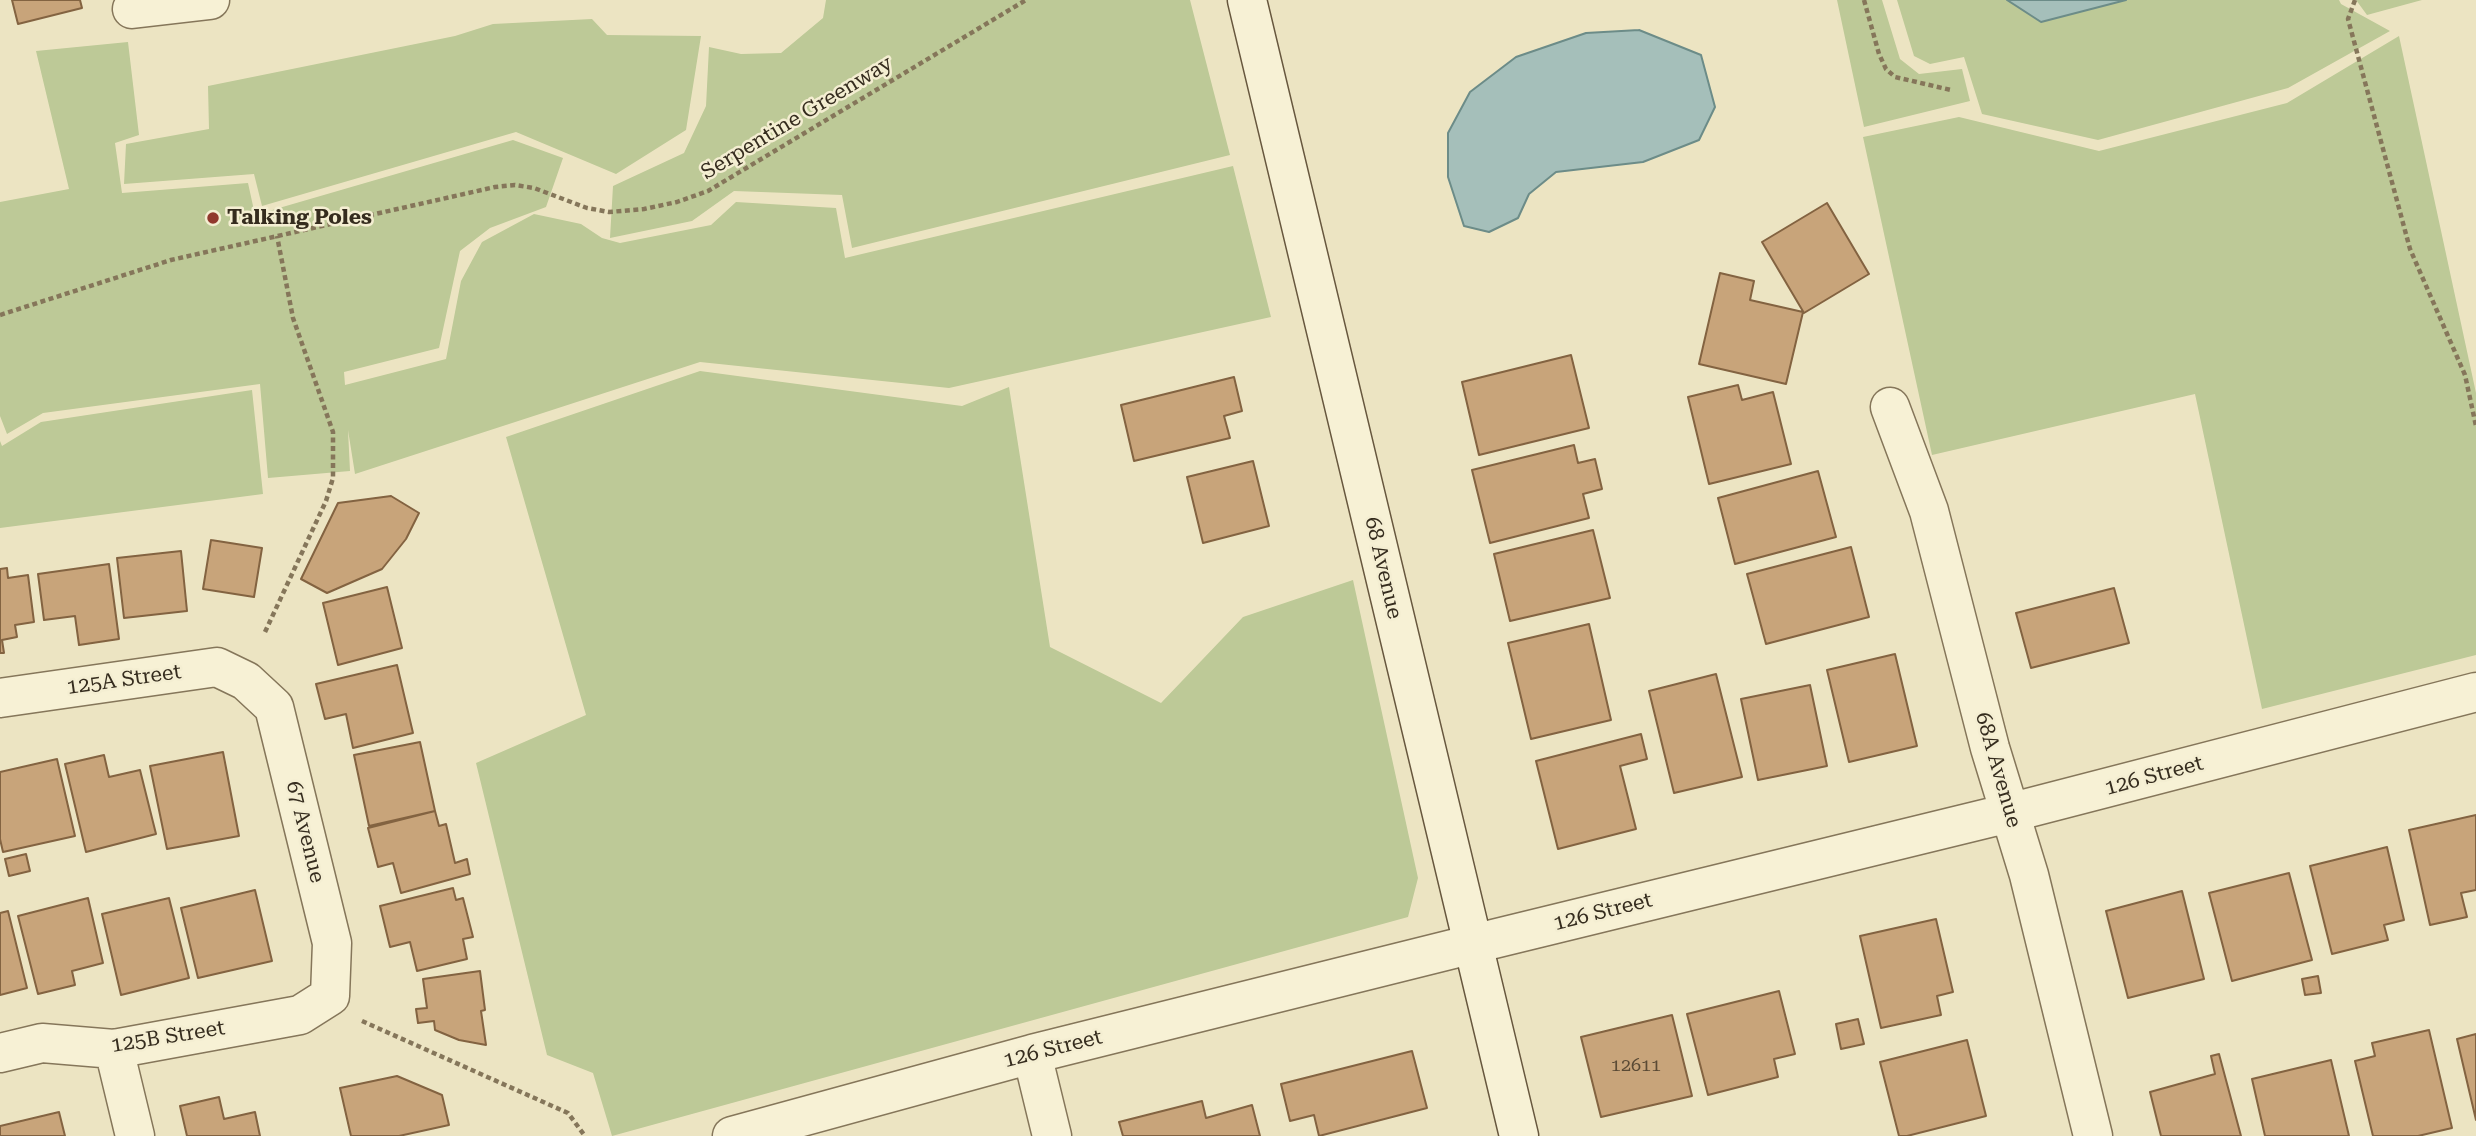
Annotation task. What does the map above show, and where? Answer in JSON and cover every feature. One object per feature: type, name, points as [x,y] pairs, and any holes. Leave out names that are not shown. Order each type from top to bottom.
[{"type":"street","points":[[132,9],[210,0]]},
{"type":"street","name":"68 Avenue","points":[[1247,0],[1519,1136]]},
{"type":"street","name":"68A Avenue","points":[[1890,407],[1929,511],[2009,813],[2029,876],[2093,1136]]},
{"type":"street","name":"125A Street","points":[[0,698],[217,667],[246,681]]},
{"type":"street","name":"67 Avenue","points":[[246,681],[274,707],[332,943],[330,996]]},
{"type":"street","name":"126 Street","points":[[732,1136],[1032,1054],[2009,813],[2476,692]]},
{"type":"street","name":"125B Street","points":[[0,1053],[42,1043],[114,1049],[300,1015],[330,996]]},
{"type":"street","points":[[114,1049],[135,1136]]},
{"type":"street","points":[[1032,1054],[1052,1136]]},
{"type":"path","name":"Serpentine Greenway","points":[[0,315],[171,260],[495,187],[515,185],[534,188],[587,208],[609,212],[644,209],[677,202],[708,191],[1026,0]]},
{"type":"path","points":[[1864,0],[1879,54],[1886,69],[1895,77],[1951,90]]},
{"type":"path","points":[[2355,0],[2348,19],[2410,249],[2465,375],[2476,426]]},
{"type":"path","points":[[265,632],[326,500],[333,478],[333,432],[293,318],[277,236]]},
{"type":"path","points":[[362,1021],[568,1114],[585,1136]]},
{"type":"green space","points":[[826,0],[1190,0],[1230,155],[852,248],[842,195],[734,191],[692,221],[610,238],[613,186],[684,153],[706,106],[709,47],[741,54],[781,53],[823,18]]},
{"type":"green space","points":[[1837,0],[1882,0],[1900,59],[1919,74],[1962,69],[1970,101],[1864,127]]},
{"type":"green space","points":[[1897,0],[2007,0],[2041,22],[2126,0],[2339,0],[2341,4],[2390,31],[2288,88],[2098,140],[1982,114],[1964,57],[1930,64],[1914,56]]},
{"type":"green space","points":[[2356,0],[2422,0],[2367,15]]},
{"type":"green space","points":[[592,19],[607,35],[701,36],[686,130],[616,174],[516,132],[262,206],[254,174],[124,184],[126,144],[209,129],[208,86],[455,36],[493,24]]},
{"type":"green space","points":[[2399,36],[2476,393],[2476,655],[2262,709],[2195,394],[1932,455],[1863,137],[1959,117],[2099,151],[2287,103]]},
{"type":"green space","points":[[128,42],[139,135],[115,143],[122,193],[248,183],[255,215],[513,140],[563,158],[546,207],[490,228],[460,251],[439,348],[344,372],[345,385],[446,359],[461,281],[482,242],[534,214],[581,224],[602,238],[620,243],[711,225],[736,202],[836,208],[845,258],[1233,166],[1271,317],[949,388],[700,362],[355,474],[348,430],[350,471],[268,478],[260,384],[43,413],[7,434],[0,416],[0,202],[69,189],[36,51]]},
{"type":"green space","points":[[700,371],[962,406],[1009,387],[1050,647],[1161,703],[1243,617],[1353,580],[1418,878],[1408,917],[612,1136],[593,1073],[547,1055],[476,763],[586,715],[506,437]]},
{"type":"green space","points":[[252,390],[263,494],[0,528],[0,441],[2,446],[41,422]]},
{"type":"water","points":[[2007,0],[2126,0],[2041,22]]},
{"type":"water","points":[[1639,30],[1701,55],[1715,107],[1699,140],[1643,162],[1556,172],[1529,194],[1518,218],[1489,232],[1464,226],[1448,177],[1448,133],[1470,92],[1516,57],[1586,33]]},
{"type":"building","points":[[12,0],[80,0],[82,8],[18,24]]},
{"type":"building","points":[[1827,203],[1869,274],[1804,313],[1762,242]]},
{"type":"building","points":[[1720,273],[1754,281],[1750,300],[1803,312],[1786,384],[1699,364]]},
{"type":"building","points":[[1571,355],[1589,428],[1479,455],[1462,382]]},
{"type":"building","points":[[1234,377],[1242,411],[1224,416],[1230,438],[1134,461],[1121,405]]},
{"type":"building","points":[[1738,385],[1742,400],[1773,392],[1791,464],[1709,484],[1688,397]]},
{"type":"building","points":[[1574,445],[1578,463],[1595,459],[1602,489],[1583,494],[1589,518],[1490,543],[1472,470]]},
{"type":"building","points":[[1253,461],[1269,526],[1203,543],[1187,477]]},
{"type":"building","points":[[1818,471],[1836,537],[1735,564],[1718,498]]},
{"type":"building","points":[[391,496],[419,513],[406,539],[382,569],[327,593],[301,579],[338,503]]},
{"type":"building","points":[[1593,530],[1610,598],[1510,621],[1494,554]]},
{"type":"building","points":[[211,540],[262,548],[254,597],[203,589]]},
{"type":"building","points":[[1851,547],[1869,617],[1766,644],[1747,574]]},
{"type":"building","points":[[181,551],[187,611],[124,618],[117,558]]},
{"type":"building","points":[[109,564],[119,639],[79,645],[75,616],[44,620],[38,574]]},
{"type":"building","points":[[7,568],[8,578],[28,575],[34,622],[15,625],[17,637],[2,640],[4,653],[0,653],[0,569]]},
{"type":"building","points":[[387,587],[402,648],[338,665],[323,603]]},
{"type":"building","points":[[2114,588],[2129,643],[2031,668],[2016,613]]},
{"type":"building","points":[[1589,624],[1611,720],[1531,739],[1508,643]]},
{"type":"building","points":[[1895,654],[1917,746],[1849,762],[1827,670]]},
{"type":"building","points":[[397,665],[413,733],[353,748],[346,714],[325,719],[316,684]]},
{"type":"building","points":[[1716,674],[1742,777],[1674,793],[1649,691]]},
{"type":"building","points":[[1810,685],[1827,766],[1758,780],[1741,699]]},
{"type":"building","points":[[1641,734],[1647,759],[1620,766],[1636,829],[1558,849],[1536,761]]},
{"type":"building","points":[[420,742],[435,811],[369,826],[354,755]]},
{"type":"building","points":[[223,752],[239,836],[167,849],[150,766]]},
{"type":"building","points":[[104,755],[109,777],[140,770],[156,834],[86,852],[65,764]]},
{"type":"building","points":[[57,759],[75,836],[3,852],[0,839],[0,772]]},
{"type":"building","points":[[435,811],[439,826],[446,824],[455,863],[467,859],[470,874],[401,893],[393,863],[378,867],[368,828]]},
{"type":"building","points":[[2476,815],[2476,890],[2461,893],[2467,917],[2430,925],[2409,830]]},
{"type":"building","points":[[2387,847],[2404,920],[2384,925],[2388,940],[2332,954],[2310,866]]},
{"type":"building","points":[[26,854],[30,871],[9,876],[5,859]]},
{"type":"building","points":[[2289,873],[2312,960],[2232,981],[2209,893]]},
{"type":"building","points":[[453,888],[456,900],[463,898],[473,937],[463,939],[467,959],[417,971],[410,942],[390,947],[380,906]]},
{"type":"building","points":[[255,890],[272,961],[198,978],[181,908]]},
{"type":"building","points":[[2182,891],[2204,979],[2128,998],[2106,911]]},
{"type":"building","points":[[88,898],[103,963],[72,971],[75,985],[38,994],[18,916]]},
{"type":"building","points":[[169,898],[189,978],[121,995],[102,914]]},
{"type":"building","points":[[8,911],[27,988],[0,995],[0,913]]},
{"type":"building","points":[[1936,919],[1953,992],[1937,996],[1941,1015],[1881,1028],[1860,936]]},
{"type":"building","points":[[480,971],[485,1010],[481,1011],[486,1045],[459,1040],[435,1030],[434,1021],[418,1023],[416,1009],[427,1008],[423,979]]},
{"type":"building","points":[[2318,976],[2321,993],[2305,995],[2302,979]]},
{"type":"building","points":[[1779,991],[1795,1054],[1774,1059],[1778,1077],[1708,1095],[1687,1014]]},
{"type":"building","points":[[1672,1015],[1692,1096],[1601,1117],[1581,1037]]},
{"type":"building","points":[[1858,1019],[1864,1044],[1841,1049],[1836,1024]]},
{"type":"building","points":[[2429,1030],[2452,1128],[2418,1136],[2373,1136],[2355,1061],[2375,1056],[2372,1043]]},
{"type":"building","points":[[2476,1034],[2476,1120],[2457,1039]]},
{"type":"building","points":[[1967,1040],[1986,1116],[1899,1136],[1880,1062]]},
{"type":"building","points":[[1412,1051],[1427,1108],[1319,1136],[1314,1115],[1290,1121],[1281,1084]]},
{"type":"building","points":[[2219,1054],[2241,1136],[2161,1136],[2150,1092],[2215,1074],[2211,1056]]},
{"type":"building","points":[[2331,1060],[2349,1136],[2265,1136],[2252,1079]]},
{"type":"building","points":[[397,1076],[442,1095],[449,1125],[399,1136],[351,1136],[340,1088]]},
{"type":"building","points":[[219,1097],[224,1119],[255,1112],[260,1136],[187,1136],[180,1106]]},
{"type":"building","points":[[1202,1101],[1206,1118],[1252,1105],[1260,1136],[1123,1136],[1119,1122]]},
{"type":"building","points":[[59,1112],[65,1136],[0,1136],[0,1126]]},
{"type":"place","name":"Talking Poles","points":[[213,218]]}]
